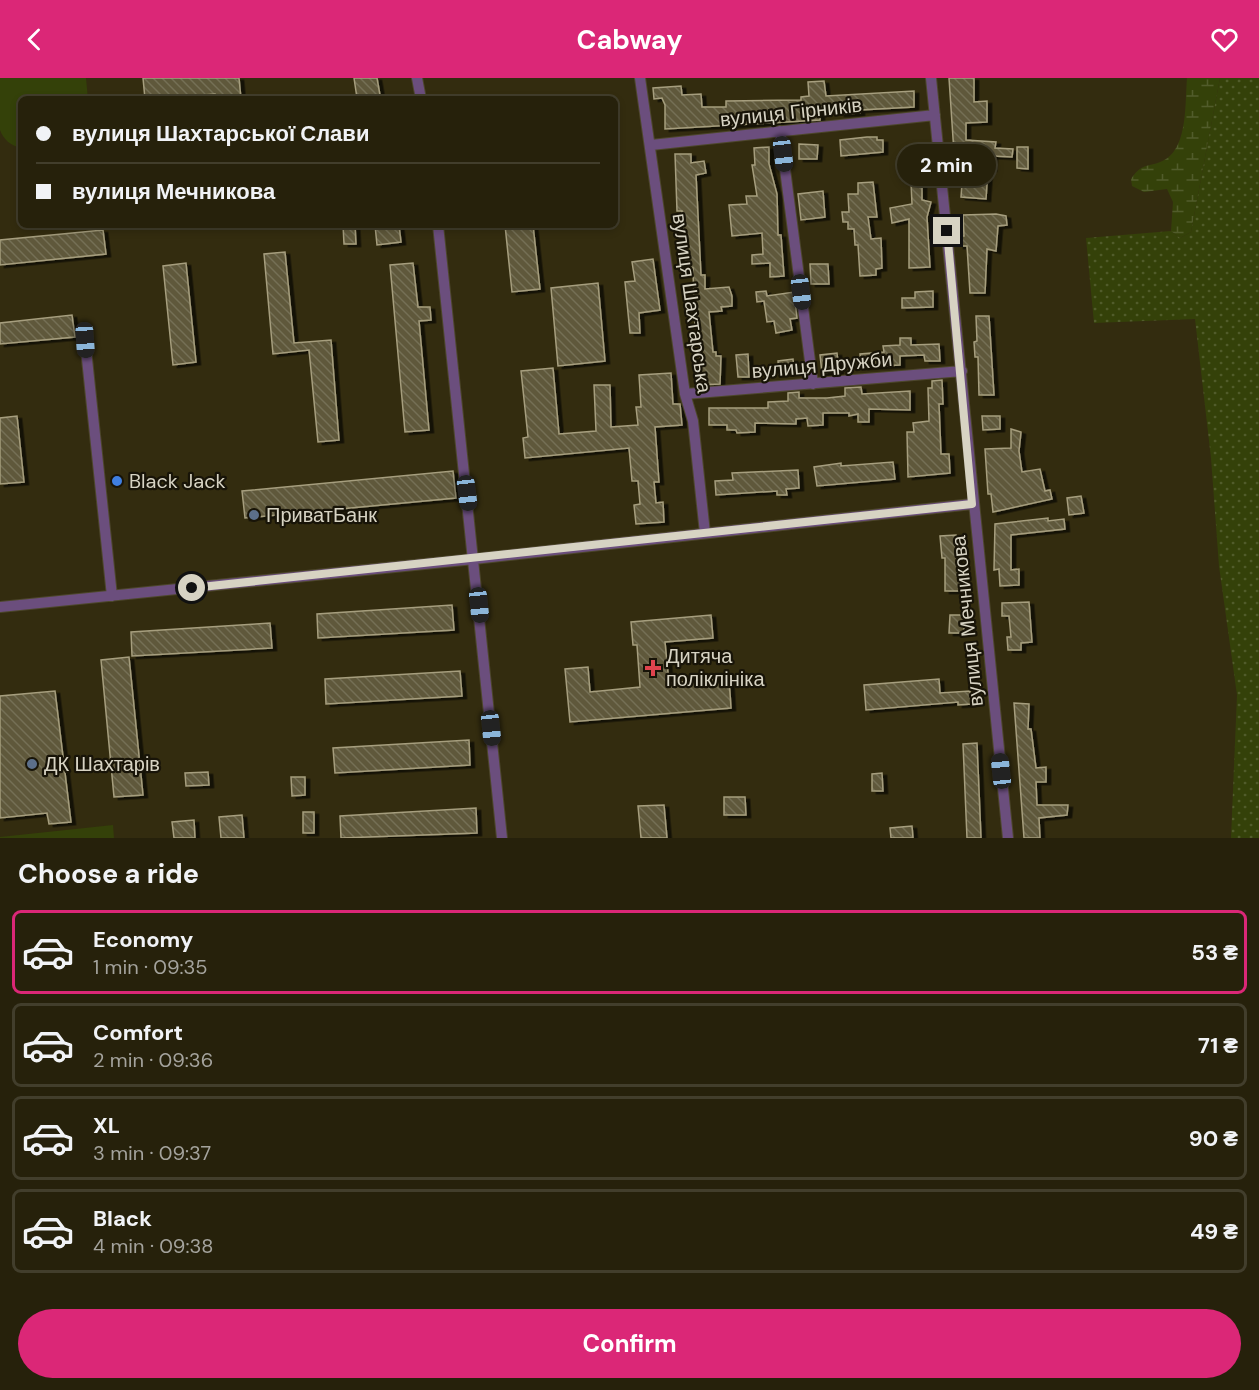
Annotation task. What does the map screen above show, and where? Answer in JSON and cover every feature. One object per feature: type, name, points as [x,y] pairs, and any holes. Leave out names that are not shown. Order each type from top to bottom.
[{"type":"street","points":[[417,78],[420,96]]},
{"type":"street","name":"вулиця Шахтарська","points":[[640,78],[685,394],[693,421],[705,533]]},
{"type":"street","name":"вулиця Мечникова","points":[[931,78],[962,371],[972,504],[1008,838]]},
{"type":"street","name":"вулиця Гірників","points":[[651,145],[935,115]]},
{"type":"street","points":[[780,131],[813,384]]},
{"type":"street","points":[[438,228],[502,838]]},
{"type":"street","points":[[85,340],[112,596]]},
{"type":"street","name":"вулиця Дружби","points":[[685,394],[962,371]]},
{"type":"street","points":[[0,607],[474,560],[972,504]]},
{"type":"green space","points":[[0,78],[86,78],[88,96],[18,96],[18,147],[8,142],[0,130]]},
{"type":"green space","points":[[1187,78],[1220,78],[1191,232],[1180,238],[1171,231],[1173,202],[1167,189],[1144,192],[1132,186],[1131,179],[1143,167],[1166,159],[1178,144],[1184,122]]},
{"type":"green space","points":[[1220,78],[1259,78],[1259,838],[1231,838],[1237,695],[1219,566],[1211,458],[1195,319],[1094,323],[1086,238],[1171,231],[1180,238],[1191,232]]},
{"type":"green space","points":[[113,825],[114,838],[0,838],[0,837]]},
{"type":"building","points":[[143,78],[239,78],[241,96],[215,96],[215,94],[145,96]]},
{"type":"building","points":[[354,78],[377,78],[380,95],[357,96]]},
{"type":"building","points":[[949,78],[974,78],[974,102],[987,101],[987,122],[966,123],[966,140],[996,142],[995,148],[1013,149],[1012,157],[993,156],[992,169],[988,169],[986,199],[961,197],[963,170],[954,153]]},
{"type":"building","points":[[824,81],[826,96],[914,91],[914,107],[860,110],[860,113],[840,114],[840,107],[820,107],[820,120],[665,129],[665,105],[662,98],[654,99],[653,88],[681,86],[682,95],[701,94],[702,107],[726,107],[726,101],[801,100],[801,97],[809,96],[808,82]]},
{"type":"building","points":[[877,137],[877,140],[883,140],[883,152],[841,156],[840,140]]},
{"type":"building","points":[[799,144],[818,145],[817,159],[799,159]]},
{"type":"building","points":[[769,147],[769,164],[777,194],[778,235],[781,235],[784,276],[770,277],[770,263],[752,264],[752,255],[763,254],[762,233],[732,236],[729,205],[747,204],[746,196],[757,196],[752,165],[755,165],[754,148]]},
{"type":"building","points":[[1017,147],[1028,147],[1028,169],[1017,168]]},
{"type":"building","points":[[675,154],[691,154],[691,163],[704,161],[706,173],[696,175],[701,275],[705,275],[705,289],[729,287],[732,296],[732,306],[721,307],[722,311],[709,312],[713,352],[716,352],[716,356],[721,356],[720,384],[699,385],[700,359],[698,325],[695,325],[694,312],[693,268],[686,268],[682,211],[677,211]]},
{"type":"building","points":[[873,182],[877,217],[868,217],[871,239],[881,238],[882,268],[876,269],[876,275],[860,276],[858,245],[855,245],[854,229],[848,229],[848,222],[843,222],[842,212],[849,212],[848,194],[858,194],[858,183]]},
{"type":"building","points":[[922,182],[922,200],[931,202],[927,217],[930,267],[909,268],[909,219],[892,223],[890,208],[912,204],[911,183]]},
{"type":"building","points":[[823,191],[825,217],[801,220],[798,194]]},
{"type":"building","points":[[963,215],[1006,216],[1007,225],[998,226],[996,251],[987,249],[985,293],[970,293],[967,246],[959,246],[959,236],[964,236]]},
{"type":"building","points":[[343,228],[355,228],[356,244],[344,244]]},
{"type":"building","points":[[375,228],[399,228],[401,242],[377,245]]},
{"type":"building","points":[[505,228],[533,228],[540,289],[512,292]]},
{"type":"building","points":[[103,230],[106,254],[0,265],[0,240]]},
{"type":"building","points":[[285,252],[294,343],[331,340],[339,440],[318,442],[309,350],[273,354],[264,254]]},
{"type":"building","points":[[653,259],[660,310],[639,313],[640,333],[630,333],[625,282],[635,281],[632,262]]},
{"type":"building","points":[[186,263],[196,362],[173,365],[163,266]]},
{"type":"building","points":[[413,263],[418,307],[430,307],[431,320],[419,321],[429,430],[405,432],[390,265]]},
{"type":"building","points":[[810,264],[828,264],[829,284],[811,284]]},
{"type":"building","points":[[598,283],[605,361],[558,366],[551,288]]},
{"type":"building","points":[[766,291],[767,296],[794,292],[797,318],[790,319],[792,330],[776,333],[774,321],[767,322],[764,301],[757,302],[756,292]]},
{"type":"building","points":[[933,291],[933,307],[902,308],[902,298],[915,298],[915,292]]},
{"type":"building","points":[[72,315],[75,337],[0,344],[0,323]]},
{"type":"building","points":[[976,316],[989,316],[994,395],[979,395],[978,357],[975,357],[974,342],[977,341]]},
{"type":"building","points":[[900,338],[911,338],[911,345],[939,344],[940,361],[925,361],[924,355],[900,356],[900,365],[861,367],[860,354],[884,352],[883,346],[900,345]]},
{"type":"building","points":[[837,353],[839,371],[822,373],[820,355]]},
{"type":"building","points":[[748,354],[749,377],[738,377],[736,355]]},
{"type":"building","points":[[793,359],[794,372],[779,374],[778,361]]},
{"type":"building","points":[[553,368],[559,434],[596,431],[594,385],[610,385],[611,427],[638,425],[636,407],[641,407],[639,375],[671,373],[673,404],[680,404],[682,425],[655,427],[659,482],[654,482],[656,503],[663,502],[664,522],[636,524],[634,505],[640,504],[638,481],[632,481],[629,448],[525,458],[523,438],[528,437],[521,371]]},
{"type":"building","points":[[942,380],[943,404],[939,404],[941,454],[949,454],[950,473],[908,477],[907,432],[914,432],[913,423],[929,421],[928,388],[932,388],[932,381]]},
{"type":"building","points":[[861,387],[862,394],[910,391],[910,410],[869,409],[869,422],[858,422],[858,414],[849,416],[849,413],[823,413],[823,425],[808,426],[807,418],[796,419],[796,424],[755,423],[755,432],[737,433],[736,430],[727,430],[727,425],[709,425],[709,408],[768,408],[768,402],[788,401],[788,393],[799,392],[799,398],[827,398],[845,396],[845,388]]},
{"type":"building","points":[[17,416],[24,482],[0,484],[0,418]]},
{"type":"building","points":[[982,416],[1000,416],[1000,429],[983,430]]},
{"type":"building","points":[[1011,429],[1021,432],[1019,451],[1022,472],[1040,469],[1045,491],[1050,490],[1052,499],[993,512],[991,494],[988,494],[985,449],[1011,448]]},
{"type":"building","points":[[893,462],[895,479],[817,486],[814,467],[841,463],[841,466]]},
{"type":"building","points":[[798,470],[799,488],[786,489],[787,495],[777,495],[777,491],[716,495],[715,481],[733,480],[732,473]]},
{"type":"building","points":[[453,471],[456,498],[245,518],[242,491]]},
{"type":"building","points":[[1081,496],[1084,513],[1069,515],[1067,498]]},
{"type":"building","points":[[1048,518],[1048,521],[1064,519],[1065,529],[1011,535],[1011,570],[1019,569],[1019,585],[1000,586],[999,569],[994,570],[995,524]]},
{"type":"building","points":[[956,535],[960,591],[945,591],[945,558],[942,558],[940,536]]},
{"type":"building","points":[[1029,602],[1032,642],[1021,643],[1021,650],[1008,650],[1007,637],[1011,637],[1009,616],[1002,616],[1002,603]]},
{"type":"building","points":[[452,605],[454,630],[318,638],[317,614]]},
{"type":"building","name":"Дитяча поліклініка","points":[[711,615],[713,638],[665,642],[669,683],[729,678],[731,708],[570,722],[565,669],[588,667],[590,692],[640,687],[637,645],[633,645],[631,622]]},
{"type":"building","points":[[950,615],[964,615],[964,633],[949,633]]},
{"type":"building","points":[[270,623],[272,648],[132,656],[131,632]]},
{"type":"building","points":[[129,657],[143,795],[114,797],[101,660]]},
{"type":"building","points":[[460,671],[462,696],[326,704],[325,679]]},
{"type":"building","points":[[939,679],[940,693],[970,691],[971,704],[958,705],[958,702],[866,710],[864,685]]},
{"type":"building","name":"ДК Шахтарів","points":[[55,691],[71,822],[49,824],[47,813],[0,818],[0,696]]},
{"type":"building","points":[[1014,703],[1029,704],[1028,729],[1031,729],[1036,768],[1046,767],[1046,782],[1036,782],[1037,805],[1068,805],[1067,815],[1039,818],[1040,838],[1024,838]]},
{"type":"building","points":[[469,740],[470,765],[335,773],[333,748]]},
{"type":"building","points":[[977,743],[981,838],[967,838],[963,744]]},
{"type":"building","points":[[208,772],[209,785],[186,786],[185,773]]},
{"type":"building","points":[[882,773],[883,791],[872,791],[872,774]]},
{"type":"building","points":[[291,777],[305,777],[305,795],[292,796]]},
{"type":"building","points":[[724,797],[745,797],[746,815],[724,815]]},
{"type":"building","points":[[664,805],[667,838],[641,838],[638,806]]},
{"type":"building","points":[[476,808],[477,833],[341,838],[340,816]]},
{"type":"building","points":[[303,812],[314,812],[314,833],[303,833]]},
{"type":"building","points":[[242,815],[244,838],[221,838],[219,817]]},
{"type":"building","points":[[194,820],[195,838],[174,838],[172,822]]},
{"type":"building","points":[[912,826],[913,838],[891,838],[890,828]]},
{"type":"place","name":"Black Jack","points":[[117,481]]},
{"type":"place","name":"ПриватБанк","points":[[254,515]]},
{"type":"place","name":"Дитяча поліклініка","points":[[653,668]]},
{"type":"place","name":"ДК Шахтарів","points":[[32,764]]},
{"type":"route","points":[[192,588],[474,560],[972,504],[962,371],[947,231]]}]
